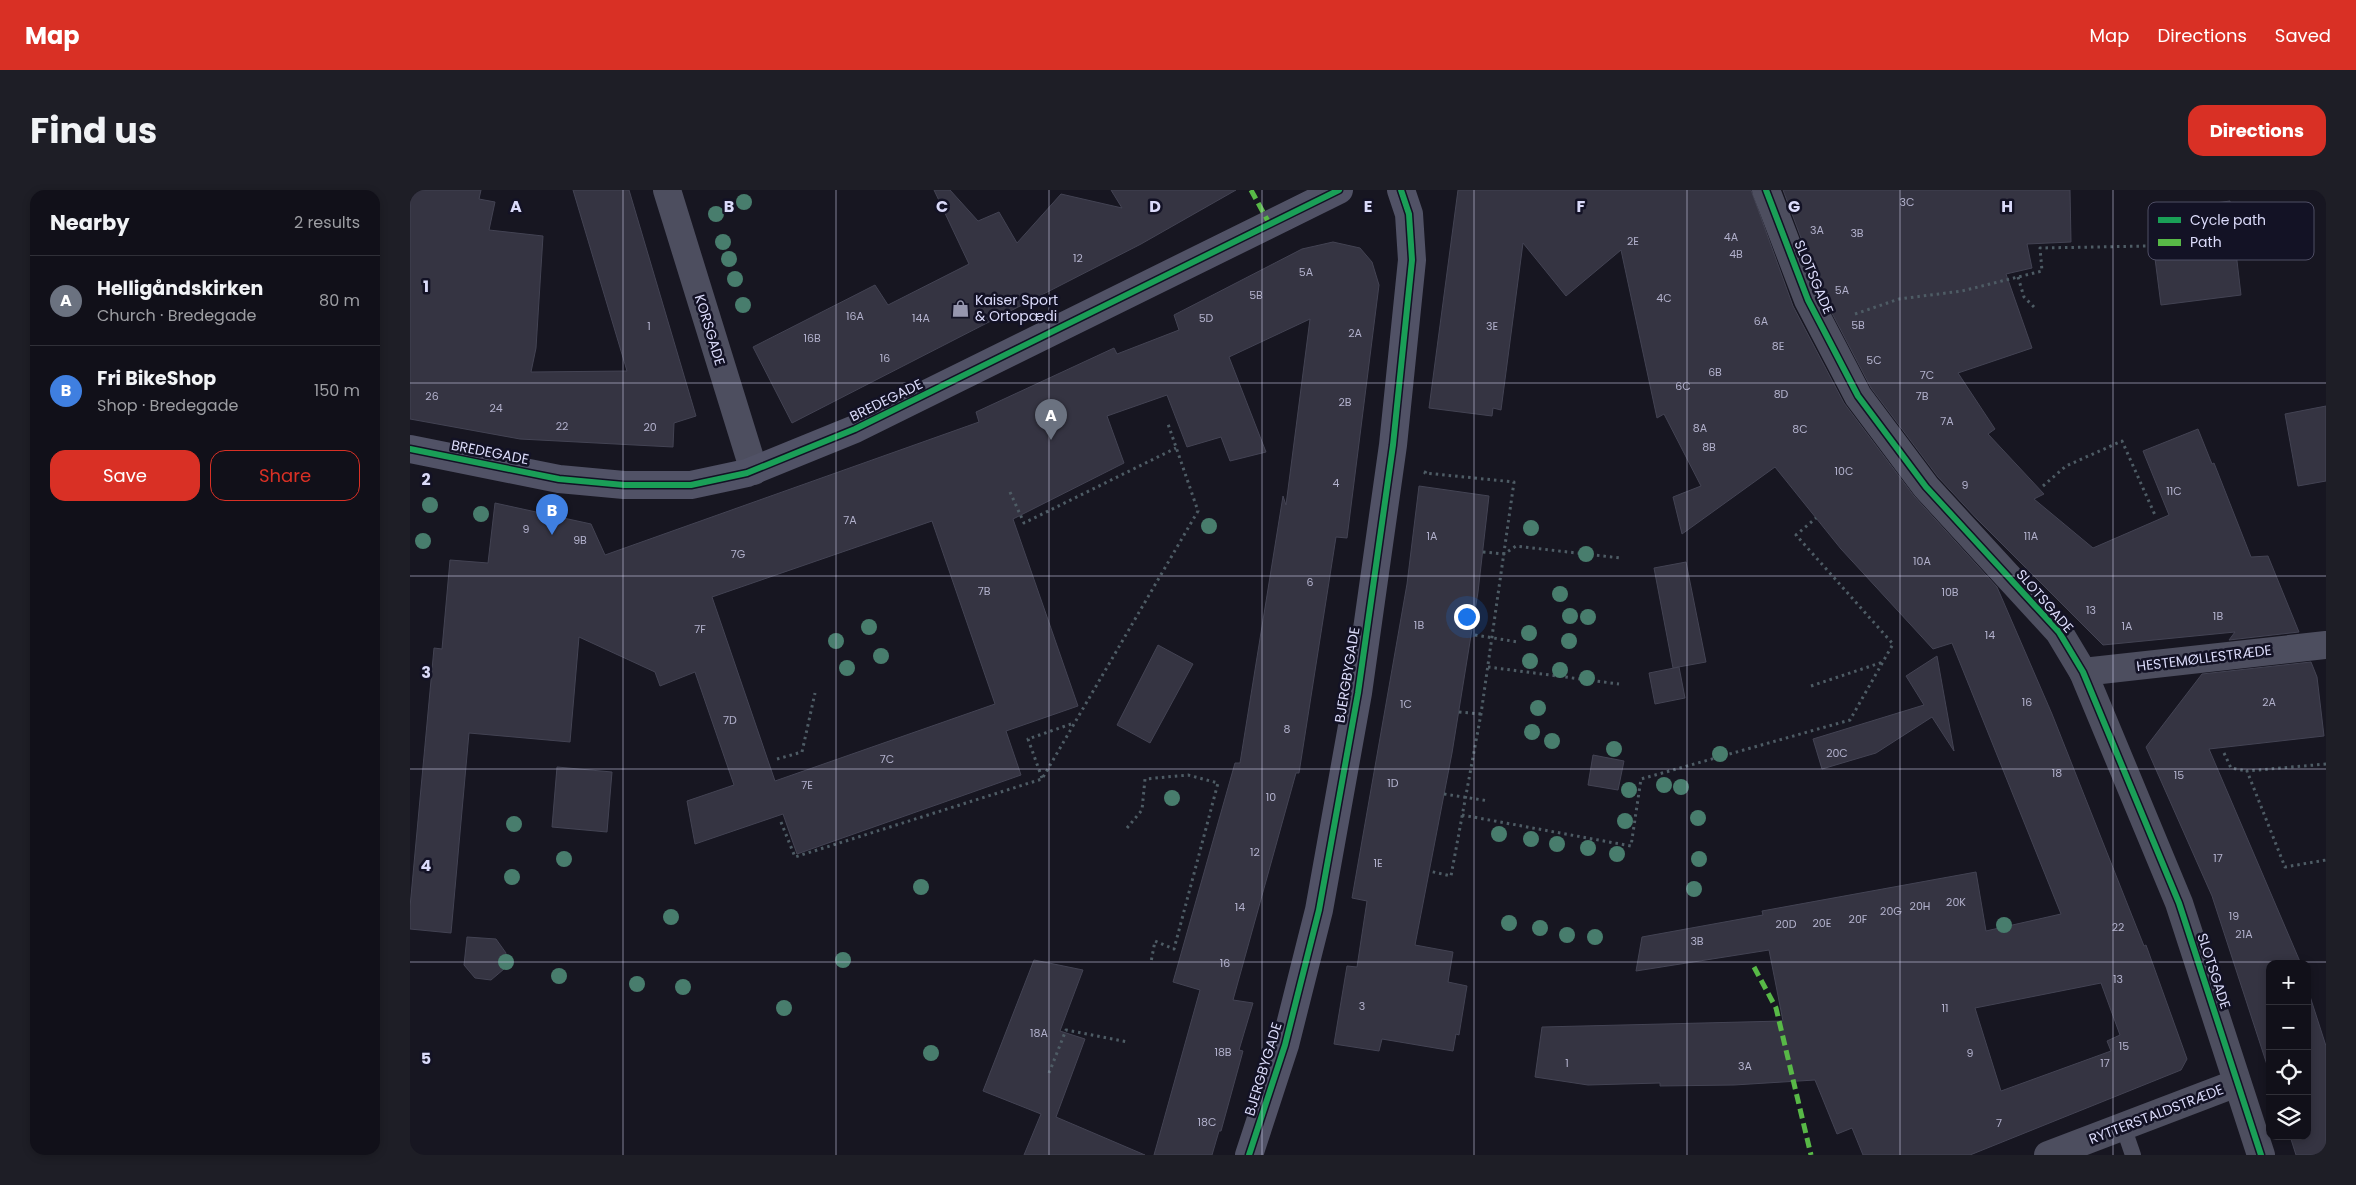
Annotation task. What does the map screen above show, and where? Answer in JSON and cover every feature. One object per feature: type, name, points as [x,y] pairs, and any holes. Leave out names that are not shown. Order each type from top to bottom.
[{"type":"street","name":"KORSGADE","points":[[667,190],[754,471]]},
{"type":"street","name":"BREDEGADE","points":[[410,449],[559,479],[624,485],[691,486],[754,471],[855,429],[1339,190]]},
{"type":"street","name":"BJERGBYGADE","points":[[1249,1155],[1285,1045],[1319,910],[1358,693],[1393,445],[1412,260],[1409,214],[1401,190]]},
{"type":"street","name":"SLOTSGADE","points":[[1766,190],[1808,300],[1858,396],[1926,488],[2059,632],[2083,672],[2179,903],[2260,1155]]},
{"type":"street","name":"HESTEMØLLESTRÆDE","points":[[2083,672],[2326,645]]},
{"type":"street","name":"RYTTERSTALDSTRÆDE","points":[[2048,1155],[2237,1083]]},
{"type":"lane","points":[[2124,1126],[2133,1155]]},
{"type":"path","points":[[1821,326],[1899,299],[1962,291],[2042,271],[2040,248],[2148,246]]},
{"type":"path","points":[[2018,277],[2024,297],[2036,309]]},
{"type":"path","points":[[782,822],[795,857],[1042,779],[1198,511],[1167,421]]},
{"type":"path","points":[[2043,486],[2066,466],[2122,441],[2155,515]]},
{"type":"path","points":[[1010,492],[1024,523],[1176,448]]},
{"type":"path","points":[[1427,465],[1425,473],[1514,482],[1482,714],[1451,876],[1429,871]]},
{"type":"path","points":[[1462,815],[1631,846],[1642,779],[1850,720],[1893,644],[1796,535],[1816,518]]},
{"type":"path","points":[[1483,552],[1504,554],[1516,546],[1620,558]]},
{"type":"path","points":[[1475,635],[1518,642]]},
{"type":"path","points":[[1811,686],[1883,662]]},
{"type":"path","points":[[1488,667],[1619,684]]},
{"type":"path","points":[[777,759],[802,752],[815,693]]},
{"type":"path","points":[[1459,712],[1482,714]]},
{"type":"path","points":[[1042,779],[1028,739],[1075,722]]},
{"type":"path","points":[[2224,753],[2231,768],[2247,771],[2326,764]]},
{"type":"path","points":[[2247,771],[2285,867],[2326,860]]},
{"type":"path","points":[[1127,828],[1142,810],[1145,779],[1188,775],[1218,783],[1174,950],[1154,942],[1151,962]]},
{"type":"path","points":[[1444,794],[1465,799],[1489,801]]},
{"type":"path","points":[[1049,1073],[1066,1030],[1128,1042]]},
{"type":"building","points":[[410,190],[481,190],[479,199],[495,202],[489,230],[543,236],[536,348],[531,372],[627,371],[573,190],[629,190],[696,416],[674,423],[673,447],[520,439],[410,419]]},
{"type":"building","points":[[934,190],[950,190],[978,221],[999,212],[1017,243],[1061,194],[1122,208],[1111,190],[1236,190],[1141,244],[792,423],[753,347],[875,285],[888,305],[969,264]]},
{"type":"building","points":[[1458,190],[1751,190],[1793,306],[1844,403],[1914,496],[1997,587],[2052,714],[2144,946],[2146,945],[2187,1059],[2181,1070],[1970,1155],[1863,1155],[1852,1128],[1837,1134],[1815,1080],[1734,1085],[1660,1086],[1660,1083],[1588,1085],[1535,1077],[1542,1027],[1783,1021],[1769,950],[1636,971],[1642,937],[1763,915],[1762,911],[1976,872],[1986,931],[2061,914],[1952,643],[1933,649],[1841,549],[1775,467],[1682,534],[1673,497],[1701,486],[1664,414],[1657,418],[1621,250],[1566,296],[1523,243],[1501,410],[1493,408],[1492,416],[1429,408]],"holes":[[[2101,983],[2120,1035],[2107,1041],[2111,1051],[2001,1091],[1975,1008]]]},
{"type":"building","points":[[1783,190],[2070,190],[2071,242],[2027,244],[2032,268],[2006,274],[2032,348],[1958,373],[1995,429],[1988,434],[2044,494],[2034,499],[2093,548],[2169,515],[2143,451],[2198,429],[2212,464],[2214,463],[2251,557],[2268,556],[2299,632],[2229,640],[2235,632],[2103,645],[1977,519],[1938,477],[1871,388],[1822,294]]},
{"type":"building","points":[[1333,242],[1360,248],[1372,262],[1379,285],[1347,538],[1336,537],[1299,773],[1296,773],[1233,1000],[1253,1003],[1239,1050],[1243,1051],[1221,1131],[1219,1131],[1212,1155],[1154,1155],[1200,990],[1173,982],[1235,763],[1240,763],[1283,496],[1286,505],[1310,319],[1229,357],[1266,452],[1230,461],[1221,437],[1187,447],[1167,395],[1107,416],[1124,463],[1013,519],[1078,706],[1006,731],[1021,775],[797,854],[783,814],[695,844],[687,801],[734,785],[695,672],[660,686],[655,672],[579,637],[570,742],[469,733],[451,933],[410,929],[410,907],[434,648],[442,649],[450,560],[488,563],[495,503],[591,524],[605,555],[979,422],[976,412],[1114,348],[1117,354],[1179,330],[1174,315],[1302,249]],"holes":[[[932,521],[995,704],[775,781],[712,597]]]},
{"type":"building","points":[[2155,260],[2237,260],[2241,295],[2161,305]]},
{"type":"building","points":[[2326,406],[2326,481],[2298,486],[2285,414]]},
{"type":"building","points":[[1419,486],[1489,496],[1478,592],[1452,753],[1415,945],[1453,952],[1448,982],[1467,986],[1459,1035],[1456,1034],[1453,1051],[1382,1039],[1379,1051],[1334,1044],[1347,966],[1357,967],[1367,901],[1352,898],[1407,584]]},
{"type":"building","points":[[1686,562],[1706,662],[1673,668],[1654,568]]},
{"type":"building","points":[[1158,645],[1193,664],[1150,743],[1117,725]]},
{"type":"building","points":[[1937,656],[1954,751],[1932,717],[1876,753],[1822,769],[1813,739],[1924,705],[1906,676]]},
{"type":"building","points":[[2311,662],[2317,677],[2324,736],[2209,749],[2299,960],[2266,960],[2266,1062],[2212,896],[2146,747],[2202,674]]},
{"type":"building","points":[[1679,667],[1685,698],[1655,704],[1649,673]]},
{"type":"building","points":[[1593,755],[1624,761],[1618,790],[1588,785]]},
{"type":"building","points":[[557,767],[612,772],[607,832],[552,827]]},
{"type":"building","points":[[467,937],[496,939],[506,953],[504,969],[491,980],[475,978],[464,965]]},
{"type":"building","points":[[1034,960],[1083,970],[1060,1031],[1085,1039],[1056,1117],[1145,1155],[1024,1155],[1041,1114],[983,1091]]},
{"type":"building","points":[[2311,999],[2326,1046],[2326,1155],[2296,1155],[2291,1140],[2311,1140]]},
{"type":"marked path","points":[[1251,190],[1269,223]]},
{"type":"marked path","points":[[1754,967],[1776,1008],[1811,1155]]},
{"type":"cycle path","points":[[410,449],[559,479],[624,485],[691,485],[747,473],[855,429],[1339,190]]},
{"type":"cycle path","points":[[1249,1155],[1285,1045],[1319,910],[1358,693],[1393,445],[1412,260],[1409,214],[1401,190]]},
{"type":"cycle path","points":[[1766,190],[1808,300],[1858,396],[1926,487],[2059,632],[2083,672],[2179,903],[2261,1155]]},
{"type":"place","name":"Kaiser Sport & Ortopædi","points":[[961,308]]},
{"type":"place","name":"Helligåndskirken","points":[[1051,440]]},
{"type":"place","name":"Fri BikeShop","points":[[552,535]]}]
